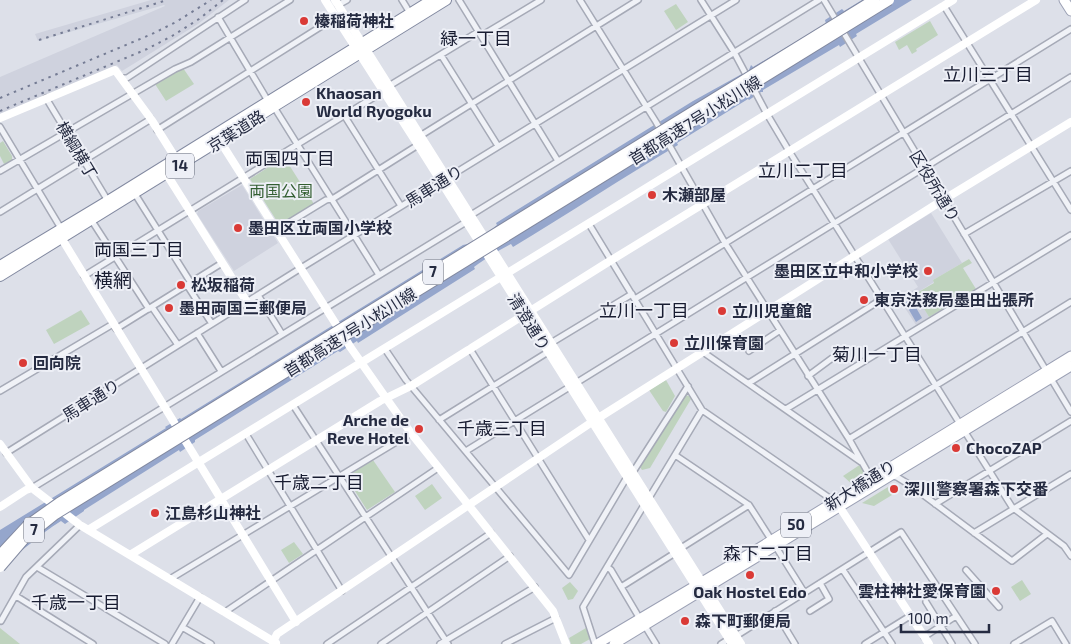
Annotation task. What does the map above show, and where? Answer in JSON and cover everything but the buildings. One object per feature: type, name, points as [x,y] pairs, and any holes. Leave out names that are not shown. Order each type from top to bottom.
[{"type":"highway","name":"京葉道路","points":[[361,49],[410,13],[432,0]]},
{"type":"highway","name":"京葉道路","points":[[178,163],[361,49],[446,0]]},
{"type":"highway","name":"首都高速7号小松川線","points":[[0,555],[23,529],[53,506],[874,0]]},
{"type":"highway","name":"首都高速7号小松川線","points":[[0,567],[24,539],[60,512],[889,0]]},
{"type":"highway","name":"京葉道路","points":[[0,276],[108,201],[220,141],[271,104]]},
{"type":"highway","name":"京葉道路","points":[[0,266],[62,234],[92,221],[135,194],[164,171]]},
{"type":"main road","points":[[1064,0],[1071,11]]},
{"type":"main road","name":"新大橋通り","points":[[837,504],[892,476],[962,428],[1048,375],[1071,356]]},
{"type":"main road","name":"新大橋通り","points":[[1048,375],[1071,366]]},
{"type":"main road","name":"新大橋通り","points":[[614,644],[642,623],[837,504],[871,478],[962,428]]},
{"type":"main road","name":"新大橋通り","points":[[596,644],[642,623]]},
{"type":"street","points":[[122,78],[127,78],[245,0]]},
{"type":"street","points":[[0,171],[175,69],[191,62],[290,0]]},
{"type":"street","name":"清澄通り","points":[[325,0],[336,18],[361,49]]},
{"type":"street","points":[[337,3],[347,0]]},
{"type":"street","points":[[402,0],[410,13]]},
{"type":"street","points":[[459,0],[558,161]]},
{"type":"street","points":[[84,276],[441,55],[541,0]]},
{"type":"street","points":[[580,0],[656,122],[680,168],[767,312],[849,439],[871,478]]},
{"type":"street","points":[[420,136],[638,0]]},
{"type":"street","points":[[701,0],[744,69],[766,114],[989,471],[1014,508],[1070,552]]},
{"type":"street","name":"馬車通り","points":[[6,453],[354,235],[736,0]]},
{"type":"street","points":[[0,507],[378,275],[819,0]]},
{"type":"street","name":"区役所通り","points":[[824,0],[1071,412]]},
{"type":"street","points":[[88,530],[953,0]]},
{"type":"street","points":[[130,555],[386,398],[411,386],[611,260],[1036,0]]},
{"type":"street","name":"清澄通り","points":[[337,3],[361,49],[418,145],[444,180]]},
{"type":"street","points":[[944,6],[1071,210]]},
{"type":"street","points":[[218,17],[378,275]]},
{"type":"street","points":[[157,130],[336,18]]},
{"type":"street","points":[[551,344],[725,243],[1071,30]]},
{"type":"street","points":[[441,55],[498,146]]},
{"type":"street","points":[[0,118],[112,70],[117,71],[178,163]]},
{"type":"street","points":[[466,452],[1071,77]]},
{"type":"street","name":"清澄通り","points":[[386,89],[420,136],[444,180],[504,276],[551,344],[574,385],[701,587],[732,640],[741,644]]},
{"type":"street","name":"横綱横丁","points":[[46,98],[108,201]]},
{"type":"street","points":[[344,115],[401,206]]},
{"type":"street","points":[[0,212],[150,119]]},
{"type":"street","points":[[0,444],[32,488],[80,525],[274,643],[277,634],[468,504],[596,420],[943,200],[1071,122]]},
{"type":"street","points":[[0,127],[38,188],[84,276],[296,622]]},
{"type":"street","points":[[220,141],[351,348],[411,433],[553,611],[566,644]]},
{"type":"street","points":[[277,230],[418,145]]},
{"type":"street","points":[[164,171],[247,302]]},
{"type":"street","points":[[964,234],[1071,171]]},
{"type":"street","points":[[135,194],[212,324]]},
{"type":"street","points":[[92,221],[150,308],[178,345]]},
{"type":"street","points":[[588,224],[702,410],[837,504],[926,641],[941,626],[956,616]]},
{"type":"street","points":[[786,409],[1071,235]]},
{"type":"street","points":[[0,391],[150,308],[222,263]]},
{"type":"street","points":[[258,295],[282,334]]},
{"type":"street","points":[[748,383],[882,299]]},
{"type":"street","points":[[849,439],[1071,302]]},
{"type":"street","name":"清澄通り","points":[[528,313],[548,352],[574,385]]},
{"type":"street","points":[[749,351],[779,331]]},
{"type":"street","points":[[197,333],[221,372]]},
{"type":"street","points":[[385,349],[411,386],[569,575],[589,540],[688,386]]},
{"type":"street","points":[[470,349],[589,540]]},
{"type":"street","points":[[439,420],[548,352]]},
{"type":"street","points":[[703,352],[861,462]]},
{"type":"street","points":[[808,376],[839,353]]},
{"type":"street","points":[[292,405],[447,642]]},
{"type":"street","points":[[596,644],[583,607],[702,410]]},
{"type":"street","points":[[935,504],[1071,421]]},
{"type":"street","points":[[170,579],[411,433]]},
{"type":"street","points":[[246,434],[342,591]]},
{"type":"street","points":[[675,455],[749,505],[804,592]]},
{"type":"street","points":[[225,612],[438,468]]},
{"type":"street","points":[[974,533],[1071,474]]},
{"type":"street","points":[[892,476],[900,478],[1012,561],[1047,534]]},
{"type":"street","points":[[621,587],[749,505]]},
{"type":"street","points":[[1,621],[26,577],[80,525]]},
{"type":"street","points":[[721,644],[732,640],[804,592],[843,570],[901,532],[975,644]]},
{"type":"street","points":[[327,644],[491,533]]},
{"type":"street","points":[[381,644],[510,556]]},
{"type":"street","points":[[37,567],[165,644]]},
{"type":"street","points":[[608,567],[612,570],[656,644]]},
{"type":"street","points":[[843,570],[892,644]]},
{"type":"street","points":[[966,570],[999,607]]},
{"type":"street","points":[[810,611],[829,599],[820,583]]},
{"type":"street","points":[[440,644],[447,642],[534,587]]},
{"type":"street","points":[[16,596],[93,644]]},
{"type":"street","points":[[172,644],[200,597]]},
{"type":"street","points":[[926,602],[952,644]]},
{"type":"street","points":[[775,611],[795,644]]},
{"type":"street","points":[[866,644],[910,616]]},
{"type":"street","points":[[505,644],[556,618]]},
{"type":"street","points":[[1014,644],[1052,621],[1066,644]]},
{"type":"street","points":[[182,627],[211,644]]},
{"type":"shaded area","points":[[151,0],[229,0],[198,24],[122,71],[117,65],[0,115],[0,77],[165,6],[38,41],[35,34]]},
{"type":"shaded area","name":"墨田区立両国小学校","points":[[242,185],[278,243],[234,271],[197,214],[198,211]]},
{"type":"shaded area","name":"墨田区立中和小学校","points":[[931,213],[962,263],[933,280],[934,282],[915,294],[929,317],[916,325],[899,299],[918,287],[888,239]]},
{"type":"green space","points":[[676,4],[688,22],[676,30],[664,11]]},
{"type":"green space","points":[[930,21],[938,35],[916,49],[917,51],[912,54],[907,45],[899,50],[895,42]]},
{"type":"green space","points":[[183,68],[194,84],[166,101],[155,84]]},
{"type":"green space","points":[[3,141],[12,156],[12,160],[4,164],[0,156],[0,143]]},
{"type":"green space","name":"両国公園","points":[[284,157],[314,204],[280,226],[250,179]]},
{"type":"green space","points":[[969,259],[972,263],[963,268],[976,289],[929,317],[915,294],[934,283],[933,280]]},
{"type":"green space","points":[[81,310],[90,324],[54,344],[46,330]]},
{"type":"green space","points":[[666,380],[675,396],[666,412],[663,411],[649,390]]},
{"type":"green space","points":[[685,395],[691,399],[650,468],[642,470],[640,467]]},
{"type":"green space","points":[[373,460],[395,492],[367,510],[346,477]]},
{"type":"green space","points":[[861,464],[870,478],[855,487],[843,476]]},
{"type":"green space","points":[[432,484],[442,498],[425,510],[415,496]]},
{"type":"green space","points":[[888,487],[892,495],[874,506],[862,503]]},
{"type":"green space","points":[[294,542],[303,554],[289,563],[281,550]]},
{"type":"green space","points":[[1022,580],[1031,594],[1020,601],[1011,587]]},
{"type":"green space","points":[[570,582],[578,591],[573,599],[568,600],[562,588]]},
{"type":"green space","points":[[0,628],[20,644],[0,644]]},
{"type":"green space","points":[[586,628],[590,639],[581,644],[571,644],[569,638]]},
{"type":"water","points":[[862,0],[912,0],[856,34],[857,36],[840,47],[839,45],[763,90],[763,92],[748,99],[677,143],[678,145],[513,247],[511,244],[492,255],[474,267],[475,269],[358,343],[357,341],[340,352],[338,351],[195,440],[195,442],[180,452],[179,450],[84,510],[65,524],[61,521],[0,565],[0,530],[463,245],[481,237],[497,225],[496,223],[693,101],[749,70],[751,65],[753,67],[826,24],[825,20],[842,9],[844,11]]},
{"type":"water","points":[[911,299],[922,318],[916,322],[905,303]]},
{"type":"railway","points":[[39,40],[167,0]]},
{"type":"railway","points":[[0,98],[152,34],[176,22],[211,0]]},
{"type":"railway","points":[[0,111],[147,49],[199,19],[223,0]]},
{"type":"place","name":"榛稲荷神社","points":[[304,21]]},
{"type":"place","name":"Khaosan World Ryogoku","points":[[306,102]]},
{"type":"place","name":"木瀬部屋","points":[[652,195]]},
{"type":"place","name":"墨田区立両国小学校","points":[[238,228]]},
{"type":"place","name":"墨田区立中和小学校","points":[[928,271]]},
{"type":"place","name":"松坂稲荷","points":[[181,285]]},
{"type":"place","name":"東京法務局墨田出張所","points":[[864,300]]},
{"type":"place","name":"墨田両国三郵便局","points":[[169,308]]},
{"type":"place","name":"立川児童館","points":[[722,311]]},
{"type":"place","name":"立川保育園","points":[[674,343]]},
{"type":"place","name":"回向院","points":[[23,363]]},
{"type":"place","name":"Arche de Reve Hotel","points":[[419,429]]},
{"type":"place","name":"ChocoZAP","points":[[956,448]]},
{"type":"place","name":"深川警察署森下交番","points":[[894,489]]},
{"type":"place","name":"江島杉山神社","points":[[155,513]]},
{"type":"place","name":"Oak Hostel Edo","points":[[750,575]]},
{"type":"place","name":"雲柱神社愛保育園","points":[[996,591]]},
{"type":"place","name":"森下町郵便局","points":[[685,621]]},
{"type":"district","name":"緑一丁目","points":[[476,39]]},
{"type":"district","name":"立川三丁目","points":[[988,75]]},
{"type":"district","name":"両国四丁目","points":[[290,159]]},
{"type":"district","name":"立川二丁目","points":[[803,171]]},
{"type":"district","name":"両国三丁目","points":[[139,250]]},
{"type":"district","name":"横網","points":[[113,280]]},
{"type":"district","name":"立川一丁目","points":[[644,311]]},
{"type":"district","name":"菊川一丁目","points":[[877,355]]},
{"type":"district","name":"千歳三丁目","points":[[502,429]]},
{"type":"district","name":"千歳二丁目","points":[[319,483]]},
{"type":"district","name":"森下二丁目","points":[[768,554]]},
{"type":"district","name":"千歳一丁目","points":[[76,603]]}]
